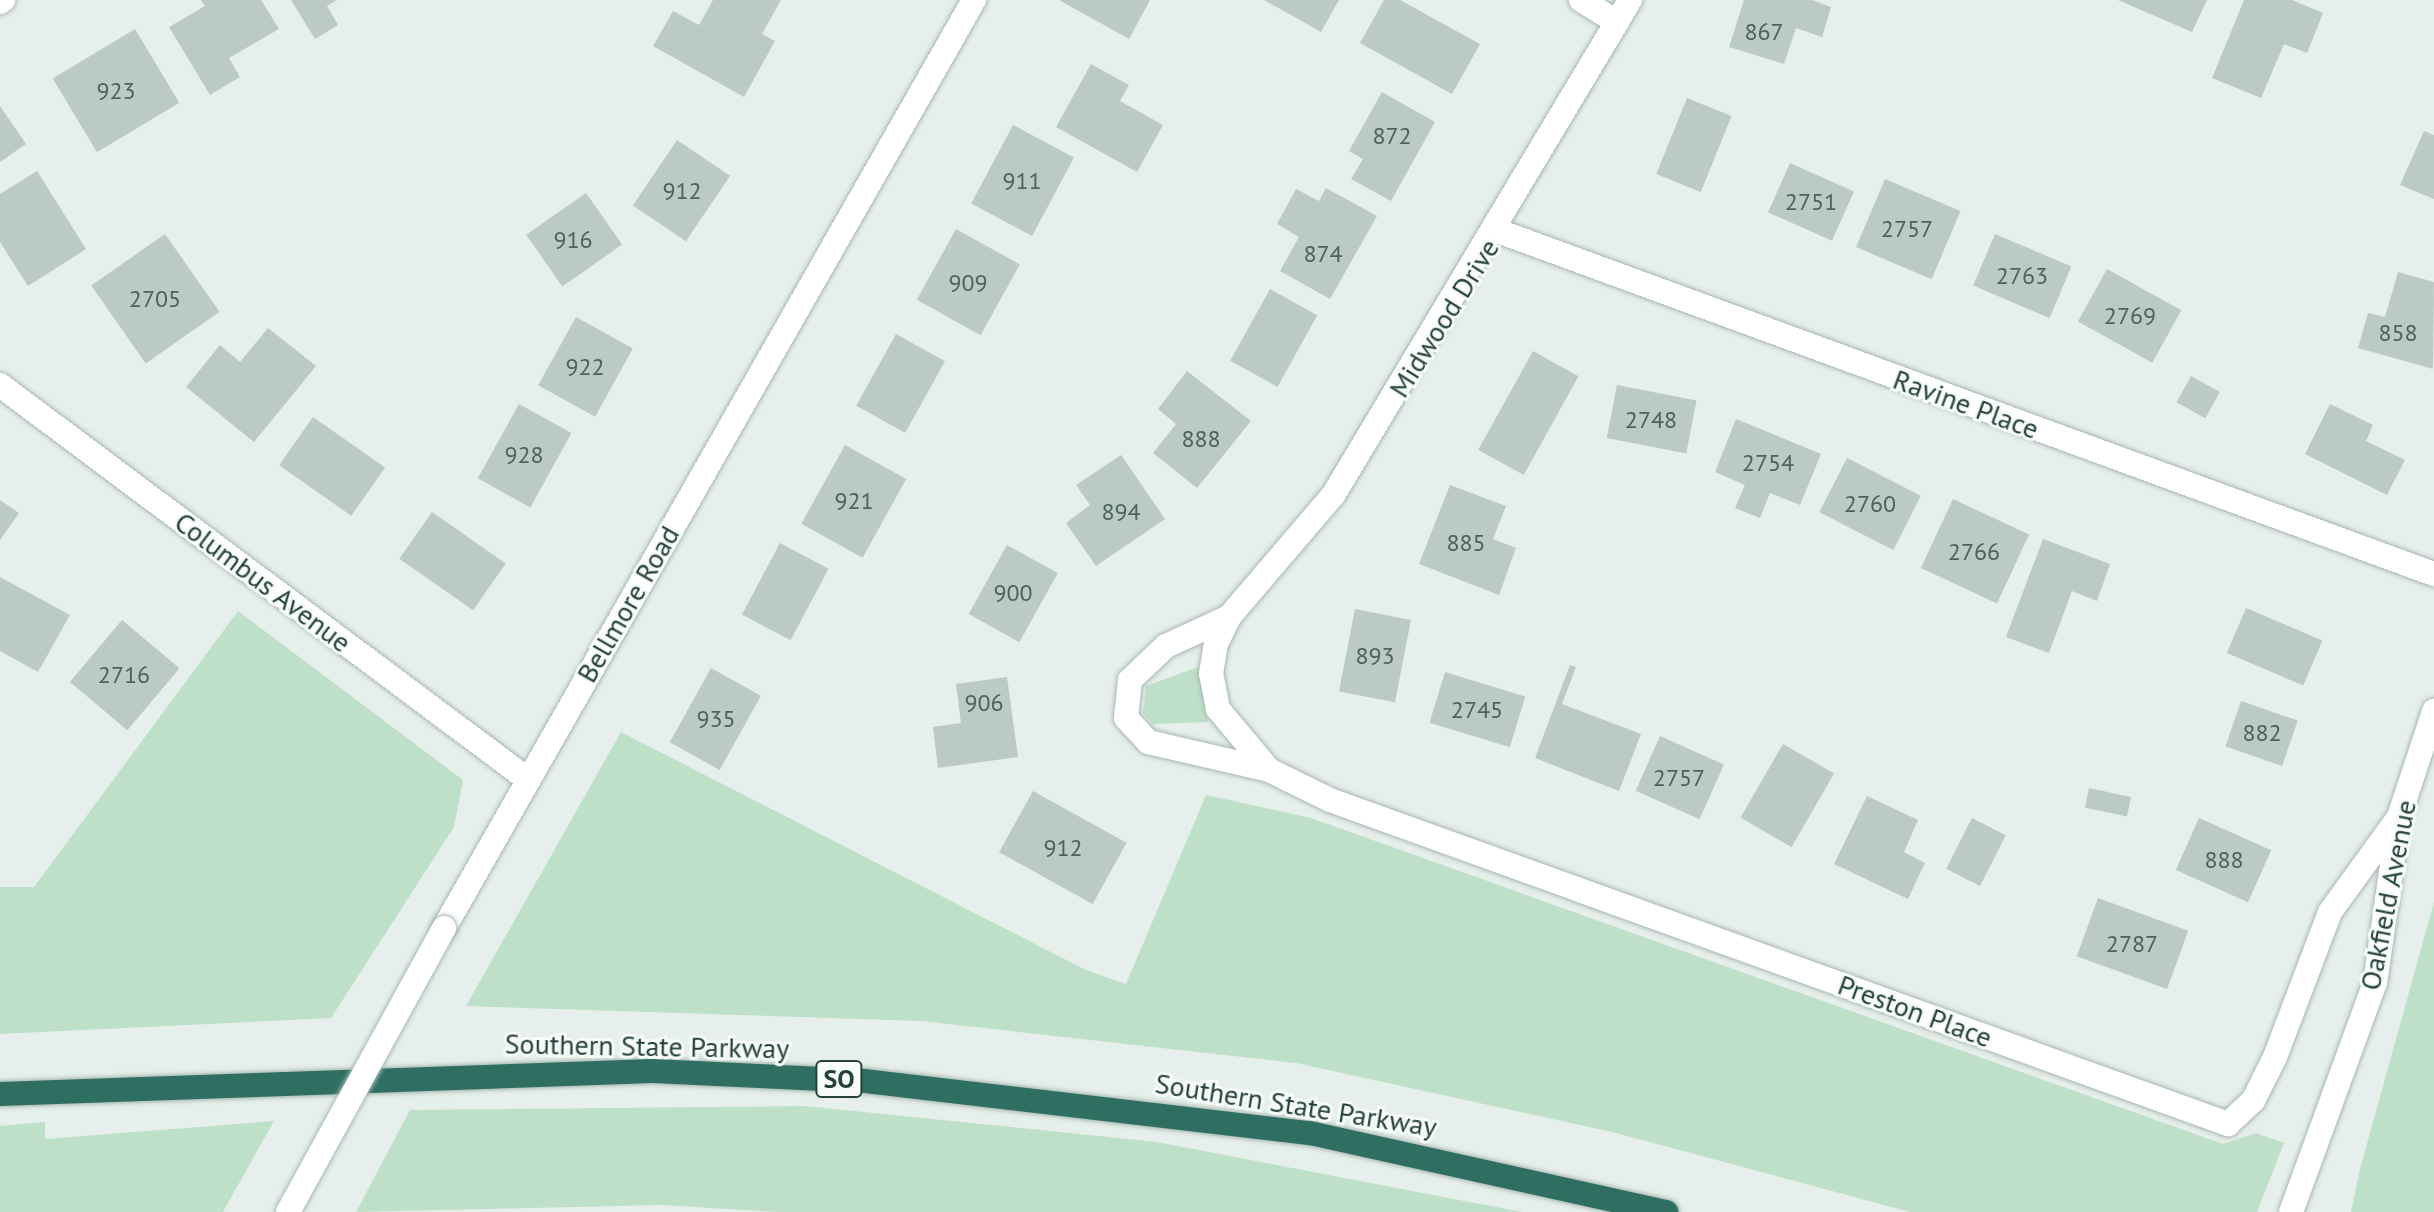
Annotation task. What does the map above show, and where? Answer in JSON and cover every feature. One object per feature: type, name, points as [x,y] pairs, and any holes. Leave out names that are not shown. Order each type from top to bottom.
[{"type":"highway","name":"Southern State Parkway","points":[[0,1094],[653,1071],[865,1081],[1310,1133],[1666,1212]]},
{"type":"street","name":"Bellmore Road","points":[[288,1212],[527,779],[974,0]]},
{"type":"street","points":[[1581,0],[1617,22]]},
{"type":"street","name":"Midwood Drive","points":[[1269,770],[1169,750],[1148,742],[1126,718],[1130,680],[1143,662],[1229,617],[1334,494],[1498,231],[1630,0]]},
{"type":"street","name":"Ravine Place","points":[[1498,231],[2434,574]]},
{"type":"street","name":"Columbus Avenue","points":[[0,385],[527,779]]},
{"type":"street","name":"Midwood Drive","points":[[1229,617],[1211,674],[1218,709],[1269,770]]},
{"type":"street","name":"Oakfield Avenue","points":[[2291,1212],[2375,983],[2399,817],[2434,711]]},
{"type":"street","name":"Preston Place","points":[[1269,770],[1330,800],[2228,1124],[2253,1101],[2275,1057],[2330,912],[2399,817]]},
{"type":"green space","points":[[238,611],[463,780],[454,827],[331,1018],[0,1034],[0,887],[34,887]]},
{"type":"green space","points":[[1198,667],[1208,722],[1153,724],[1143,714],[1146,686]]},
{"type":"green space","points":[[621,732],[1086,970],[1126,984],[1206,795],[1311,818],[2223,1144],[2256,1133],[2284,1143],[2257,1212],[1910,1212],[1612,1132],[1296,1063],[921,1021],[466,1006]]},
{"type":"green space","points":[[2434,902],[2434,1212],[2351,1212],[2360,1169]]},
{"type":"green space","points":[[805,1106],[1157,1142],[1522,1212],[777,1212],[662,1205],[356,1212],[410,1110]]},
{"type":"green space","points":[[274,1121],[223,1212],[0,1212],[0,1126],[45,1122],[45,1139]]},
{"type":"building","points":[[201,0],[261,0],[279,29],[229,58],[240,77],[210,95],[169,27],[205,6]]},
{"type":"building","points":[[291,0],[337,0],[327,6],[338,25],[315,39]]},
{"type":"building","points":[[713,0],[781,0],[762,34],[775,41],[744,97],[653,46],[673,11],[699,25]]},
{"type":"building","points":[[1059,0],[1150,0],[1129,39]]},
{"type":"building","points":[[1264,0],[1339,0],[1321,32]]},
{"type":"building","points":[[1384,0],[1400,0],[1480,44],[1452,94],[1360,43]]},
{"type":"building","points":[[1744,0],[1812,0],[1831,7],[1822,37],[1796,28],[1784,64],[1729,47]]},
{"type":"building","points":[[2118,0],[2207,0],[2192,32]]},
{"type":"building","points":[[2244,0],[2292,0],[2323,13],[2307,53],[2284,44],[2261,98],[2212,78]]},
{"type":"building","points":[[135,29],[179,103],[97,152],[53,78]]},
{"type":"building","points":[[1091,64],[1129,85],[1120,101],[1163,125],[1137,172],[1056,127]]},
{"type":"building","points":[[1382,92],[1435,122],[1391,201],[1351,179],[1363,159],[1349,151]]},
{"type":"building","points":[[1687,98],[1732,116],[1701,192],[1656,174]]},
{"type":"building","points":[[0,106],[26,144],[0,162]]},
{"type":"building","points":[[1013,125],[1074,157],[1032,236],[971,204]]},
{"type":"building","points":[[2424,131],[2434,135],[2434,199],[2400,185]]},
{"type":"building","points":[[677,140],[730,176],[686,241],[633,205]]},
{"type":"building","points":[[1790,163],[1854,191],[1832,241],[1768,212]]},
{"type":"building","points":[[37,171],[86,249],[28,286],[0,242],[0,194]]},
{"type":"building","points":[[1885,179],[1960,211],[1932,279],[1856,247]]},
{"type":"building","points":[[1326,188],[1377,216],[1330,299],[1280,271],[1299,237],[1277,224],[1296,189],[1319,201]]},
{"type":"building","points":[[586,193],[622,245],[562,286],[526,235]]},
{"type":"building","points":[[956,229],[1020,264],[981,335],[917,300]]},
{"type":"building","points":[[165,234],[219,312],[146,363],[91,286]]},
{"type":"building","points":[[1995,234],[2071,266],[2050,318],[1973,286]]},
{"type":"building","points":[[2107,269],[2181,310],[2152,363],[2078,321]]},
{"type":"building","points":[[2398,272],[2434,282],[2433,369],[2358,348],[2368,313],[2385,317]]},
{"type":"building","points":[[1270,289],[1317,315],[1277,387],[1230,361]]},
{"type":"building","points":[[576,317],[633,349],[595,417],[538,385]]},
{"type":"building","points":[[268,328],[316,366],[254,442],[186,387],[220,345],[240,362]]},
{"type":"building","points":[[896,334],[945,361],[905,433],[856,406]]},
{"type":"building","points":[[1533,351],[1578,376],[1524,475],[1478,450]]},
{"type":"building","points":[[1187,371],[1251,421],[1197,488],[1153,453],[1176,424],[1158,409]]},
{"type":"building","points":[[2191,376],[2220,392],[2205,418],[2176,402]]},
{"type":"building","points":[[1617,385],[1697,400],[1686,453],[1607,438]]},
{"type":"building","points":[[519,404],[571,433],[530,507],[478,478]]},
{"type":"building","points":[[2330,404],[2373,425],[2366,441],[2405,460],[2387,495],[2305,454]]},
{"type":"building","points":[[313,417],[385,467],[351,516],[279,465]]},
{"type":"building","points":[[1736,419],[1821,454],[1800,505],[1770,493],[1760,518],[1735,508],[1745,485],[1715,472]]},
{"type":"building","points":[[845,445],[906,479],[863,558],[801,524]]},
{"type":"building","points":[[1121,455],[1165,519],[1096,566],[1066,523],[1090,505],[1076,485]]},
{"type":"building","points":[[1847,458],[1921,496],[1893,550],[1819,512]]},
{"type":"building","points":[[1450,485],[1506,506],[1493,539],[1516,548],[1499,595],[1419,564]]},
{"type":"building","points":[[1953,499],[2029,534],[1997,603],[1921,568]]},
{"type":"building","points":[[0,500],[19,513],[0,540]]},
{"type":"building","points":[[432,512],[506,564],[473,610],[399,559]]},
{"type":"building","points":[[2043,539],[2110,564],[2097,601],[2072,591],[2049,653],[2006,637]]},
{"type":"building","points":[[780,543],[829,569],[791,640],[742,615]]},
{"type":"building","points":[[1007,545],[1058,573],[1019,642],[969,614]]},
{"type":"building","points":[[0,577],[70,615],[38,672],[0,651]]},
{"type":"building","points":[[2246,608],[2322,640],[2303,686],[2227,653]]},
{"type":"building","points":[[1355,609],[1411,620],[1395,702],[1339,691]]},
{"type":"building","points":[[122,620],[179,668],[127,730],[70,682]]},
{"type":"building","points":[[1570,665],[1576,667],[1562,704],[1641,734],[1619,791],[1535,758]]},
{"type":"building","points":[[711,668],[761,696],[720,770],[670,742]]},
{"type":"building","points":[[1445,672],[1525,697],[1510,747],[1430,723]]},
{"type":"building","points":[[1007,677],[1018,757],[938,768],[933,727],[961,723],[956,684]]},
{"type":"building","points":[[2241,701],[2298,721],[2282,766],[2225,746]]},
{"type":"building","points":[[1660,736],[1724,764],[1700,819],[1636,791]]},
{"type":"building","points":[[1783,744],[1834,774],[1792,847],[1740,818]]},
{"type":"building","points":[[2089,788],[2131,797],[2127,817],[2085,808]]},
{"type":"building","points":[[1033,791],[1127,843],[1093,904],[999,852]]},
{"type":"building","points":[[1867,796],[1918,820],[1904,852],[1925,863],[1908,899],[1834,864]]},
{"type":"building","points":[[1972,818],[2006,835],[1980,886],[1946,869]]},
{"type":"building","points":[[2199,818],[2271,850],[2248,902],[2176,870]]},
{"type":"building","points":[[2098,898],[2188,931],[2167,989],[2077,956]]}]
